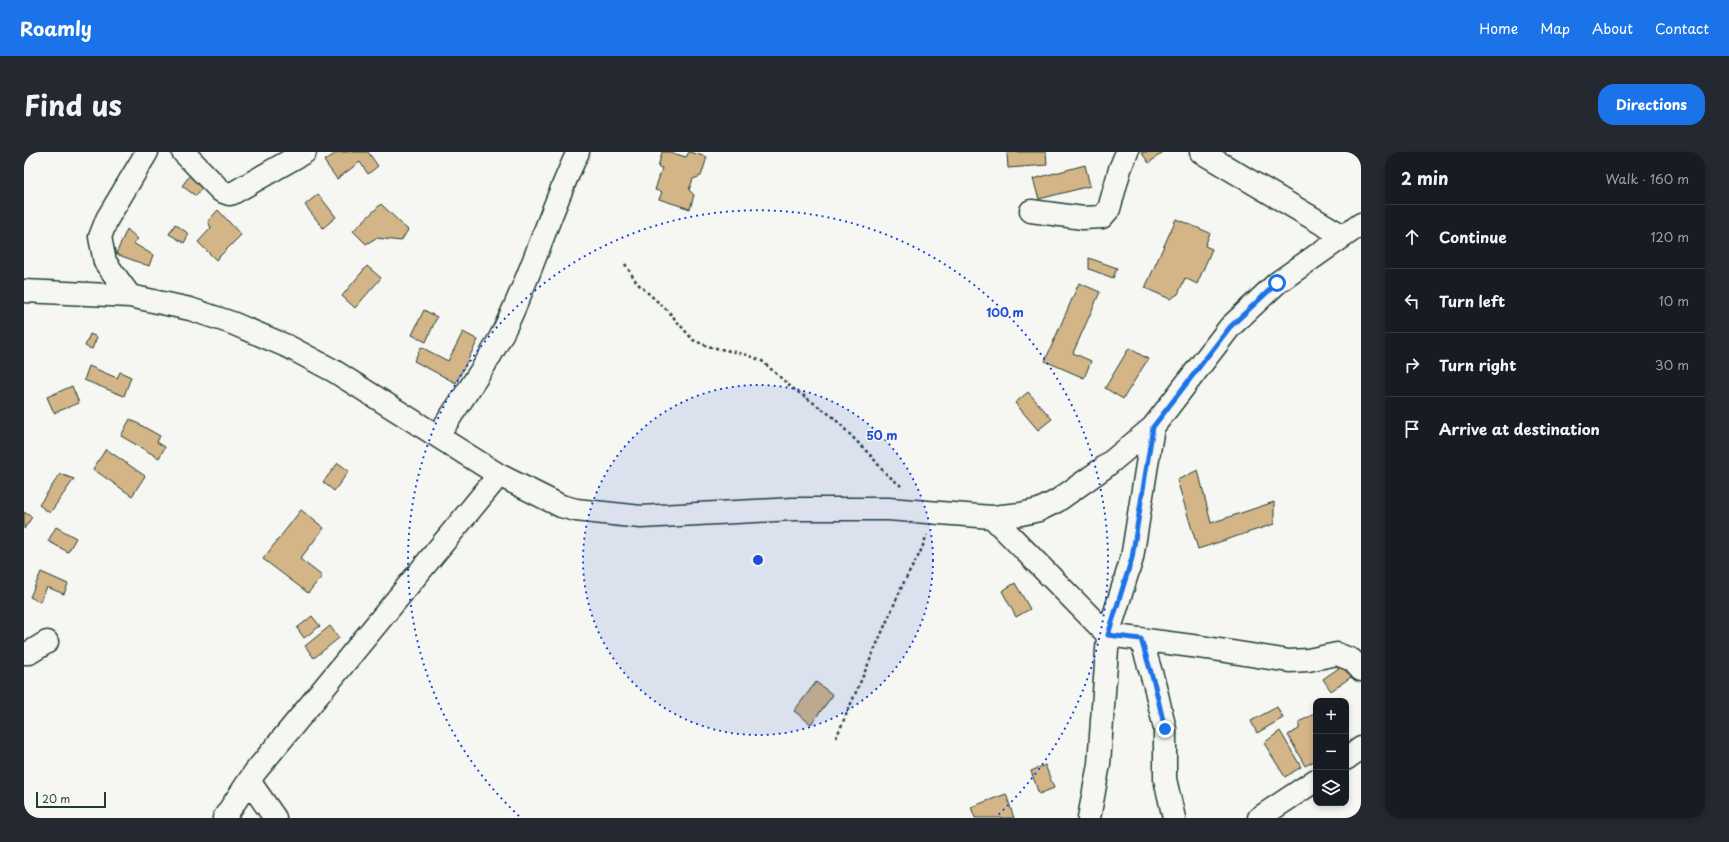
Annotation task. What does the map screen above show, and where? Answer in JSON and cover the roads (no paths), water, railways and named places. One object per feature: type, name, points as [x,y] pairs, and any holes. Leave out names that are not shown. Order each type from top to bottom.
[{"type":"street","points":[[130,296],[104,262],[100,237],[107,218],[147,152]]},
{"type":"street","points":[[183,152],[221,191],[229,194],[305,152]]},
{"type":"street","points":[[438,436],[504,330],[519,298],[558,194],[578,152]]},
{"type":"street","points":[[1031,211],[1083,218],[1102,217],[1109,209],[1120,169],[1127,152]]},
{"type":"street","points":[[1201,152],[1343,236]]},
{"type":"street","points":[[24,291],[130,296],[190,309],[232,323],[289,347],[334,371],[499,475],[561,506],[594,512],[641,517],[793,509],[888,509],[992,517],[1021,514],[1039,510],[1058,501],[1105,467],[1153,427],[1230,327],[1277,283],[1361,224]]},
{"type":"street","points":[[1088,818],[1099,764],[1108,635],[1132,558],[1153,427]]},
{"type":"street","points":[[224,818],[249,781],[499,475]]},
{"type":"street","points":[[992,517],[1108,635],[1207,648],[1289,661],[1308,660],[1336,654],[1344,655],[1352,660],[1361,670]]},
{"type":"street","points":[[1141,639],[1155,686],[1165,729],[1165,779],[1174,818]]},
{"type":"street","points":[[24,653],[29,653],[47,642]]},
{"type":"street","points":[[1349,757],[1361,748]]},
{"type":"street","points":[[249,781],[275,818]]},
{"type":"street","points":[[1259,818],[1313,782]]}]
